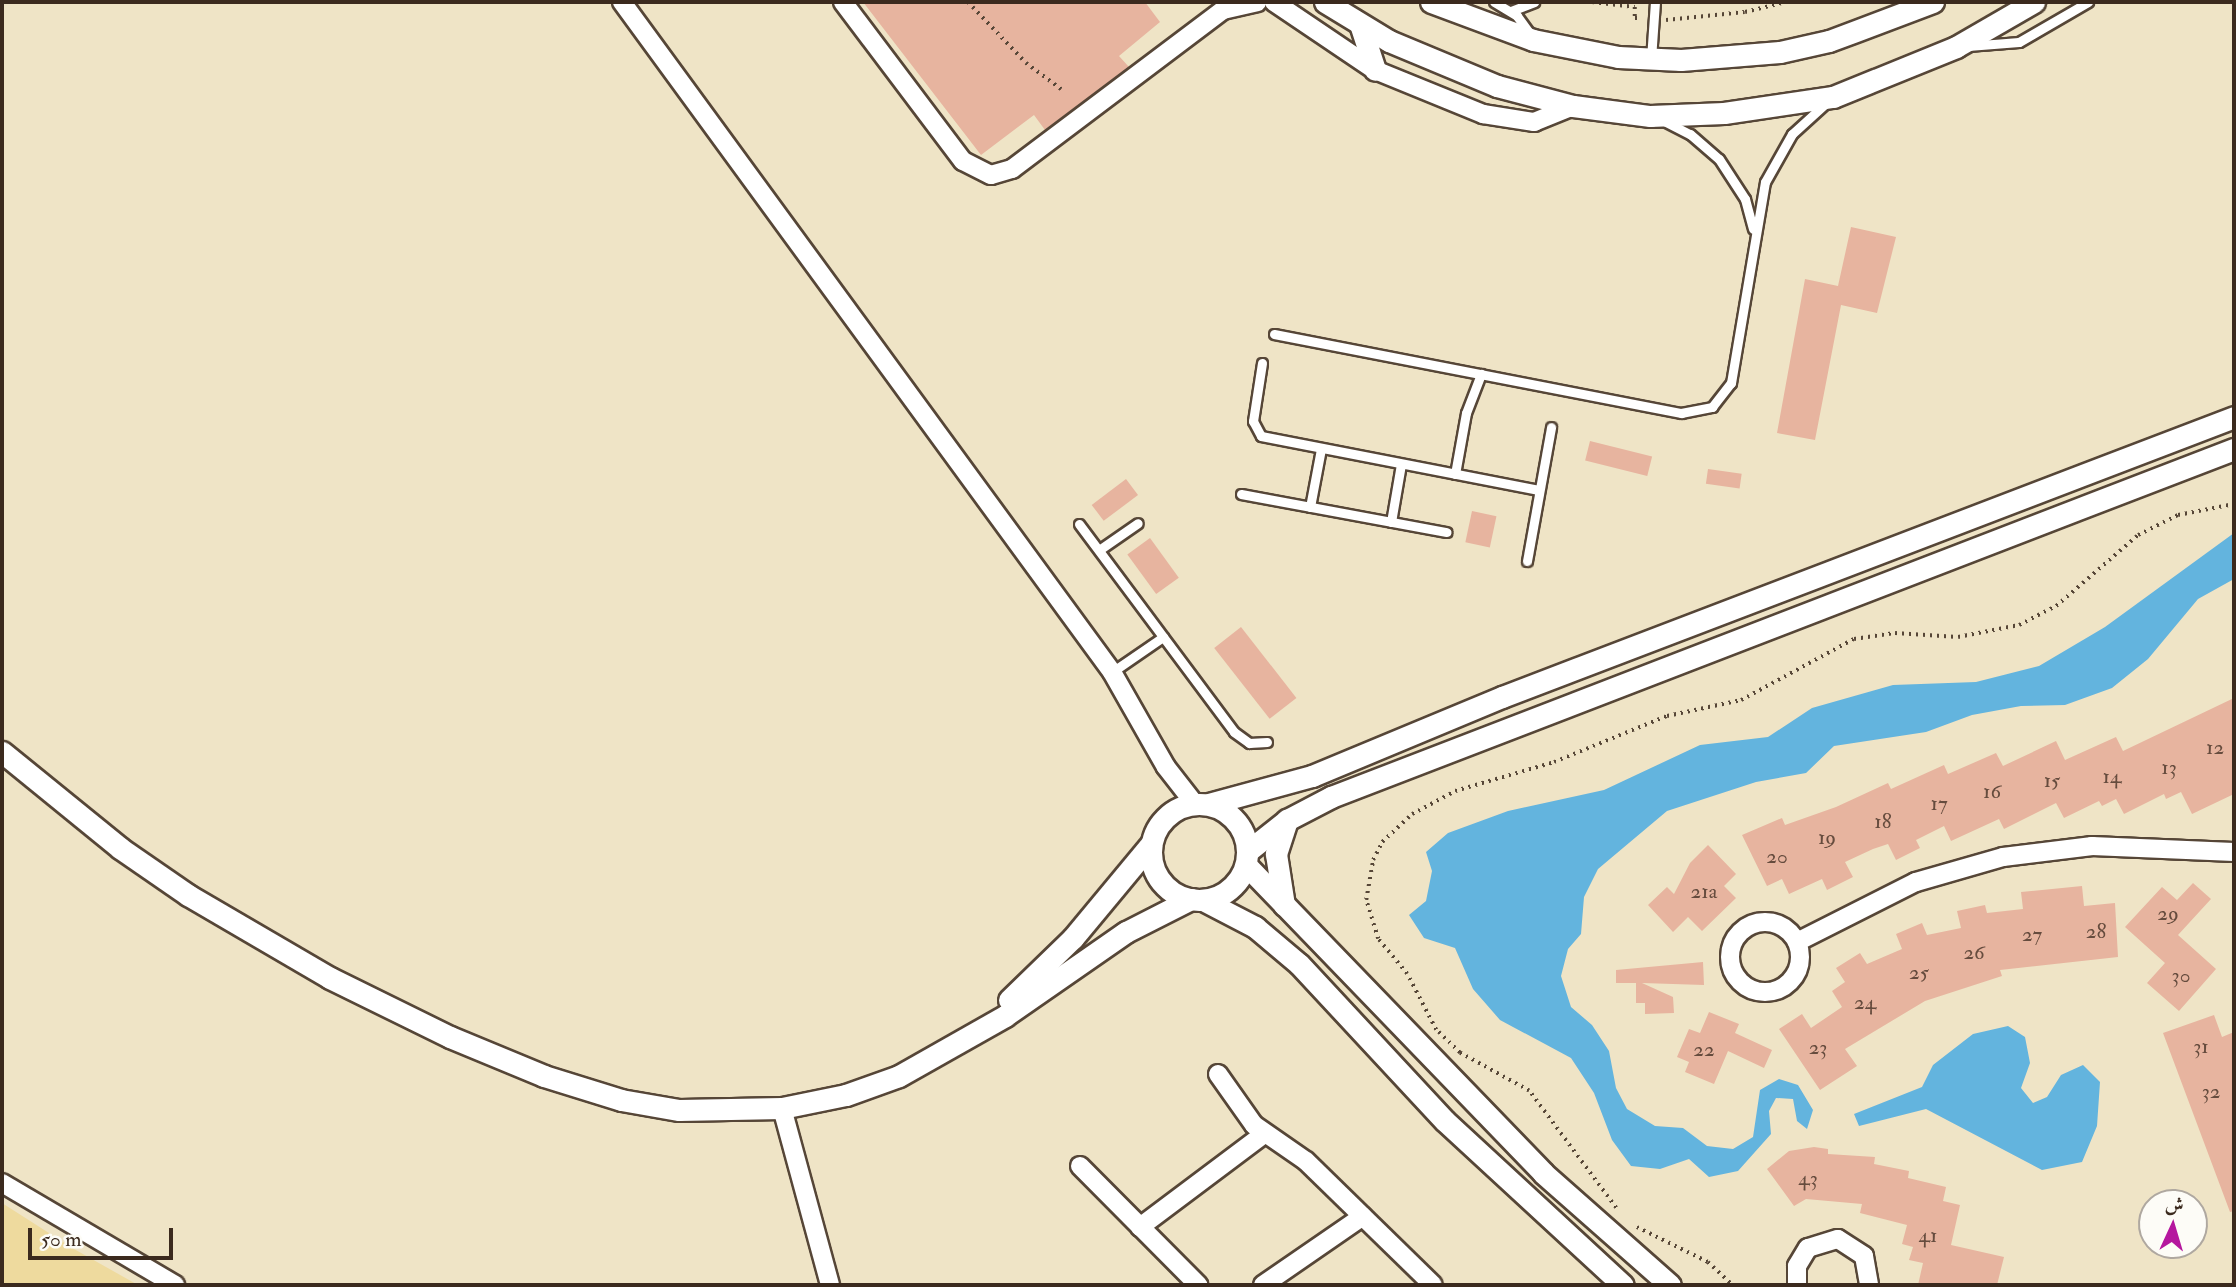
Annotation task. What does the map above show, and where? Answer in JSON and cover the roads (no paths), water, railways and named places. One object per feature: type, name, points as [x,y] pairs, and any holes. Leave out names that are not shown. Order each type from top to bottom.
[{"type":"street","points":[[622,2],[1112,672],[1166,768],[1201,804],[1237,821],[1247,858],[1284,907],[1543,1173],[1670,1285]]},
{"type":"street","points":[[843,2],[963,161],[991,175],[1012,169],[1224,6],[1257,2]]},
{"type":"street","points":[[1274,2],[1375,70],[1423,93],[1505,121],[1534,122],[1573,106]]},
{"type":"street","points":[[1325,2],[1360,24],[1460,73],[1573,106],[1650,116],[1761,109],[1833,97],[1956,47],[2034,2]]},
{"type":"street","points":[[1431,2],[1533,40],[1651,59],[1780,51],[1877,26],[1933,2]]},
{"type":"street","points":[[1360,24],[1375,70]]},
{"type":"street","points":[[984,1027],[1073,937],[1151,844],[1161,821],[1201,804],[1312,776],[1514,692],[2234,417]]},
{"type":"street","points":[[2,752],[121,848],[188,895],[330,978],[450,1037],[544,1076],[621,1100],[708,1112],[782,1108],[846,1095],[899,1076],[984,1027],[1126,932],[1197,899],[1230,889],[1247,858],[1287,820],[1331,797],[2234,449]]},
{"type":"street","points":[[1284,907],[1275,872],[1287,820]]},
{"type":"street","points":[[1151,844],[1160,880],[1255,927],[1299,964],[1445,1121],[1623,1285]]},
{"type":"street","points":[[1797,942],[1916,882],[2003,857],[2092,846],[2234,852]]},
{"type":"street","points":[[1218,1074],[1264,1134],[1300,1156],[1433,1285]]},
{"type":"street","points":[[782,1108],[830,1285]]},
{"type":"street","points":[[1140,1227],[1264,1134]]},
{"type":"street","points":[[1080,1166],[1198,1285]]},
{"type":"street","points":[[2,1184],[174,1285]]},
{"type":"street","points":[[1263,1285],[1363,1216]]},
{"type":"street","points":[[1797,1285],[1797,1266],[1808,1248],[1838,1239],[1864,1256],[1869,1285]]},
{"type":"lane","points":[[1494,2],[1511,11],[1533,40]]},
{"type":"lane","points":[[1511,11],[1534,2]]},
{"type":"lane","points":[[1651,59],[1655,2]]},
{"type":"lane","points":[[1956,47],[2019,42],[2088,2]]},
{"type":"lane","points":[[1274,334],[1681,413],[1712,407],[1731,383],[1760,200],[1772,165],[1792,134],[1833,97]]},
{"type":"lane","points":[[1650,116],[1690,134],[1719,159],[1745,199],[1755,241]]},
{"type":"lane","points":[[1262,363],[1253,421],[1257,432],[1321,449],[1539,490]]},
{"type":"lane","points":[[1455,474],[1466,413],[1482,374]]},
{"type":"lane","points":[[1527,561],[1550,427]]},
{"type":"lane","points":[[1310,507],[1321,449]]},
{"type":"lane","points":[[1391,522],[1401,464]]},
{"type":"lane","points":[[1241,494],[1447,532]]},
{"type":"lane","points":[[1100,550],[1139,523]]},
{"type":"lane","points":[[1079,524],[1240,739],[1267,742]]},
{"type":"lane","points":[[1112,672],[1163,637]]},
{"type":"water","points":[[2234,533],[2234,579],[2198,599],[2148,659],[2112,688],[2065,705],[2021,706],[1972,715],[1926,732],[1834,746],[1806,773],[1756,782],[1667,811],[1598,869],[1584,897],[1581,934],[1568,949],[1561,976],[1571,1007],[1592,1025],[1609,1051],[1616,1088],[1627,1109],[1655,1126],[1683,1128],[1707,1146],[1733,1149],[1753,1137],[1760,1090],[1779,1079],[1798,1085],[1813,1110],[1807,1129],[1797,1121],[1793,1099],[1776,1098],[1769,1111],[1771,1134],[1738,1171],[1709,1177],[1689,1159],[1660,1169],[1631,1166],[1612,1140],[1594,1093],[1571,1058],[1500,1020],[1473,989],[1455,948],[1424,938],[1409,915],[1426,901],[1432,871],[1426,852],[1448,833],[1508,811],[1604,790],[1700,745],[1768,737],[1812,708],[1893,685],[1976,682],[2039,666],[2105,627]]},
{"type":"water","points":[[2008,1026],[2025,1037],[2030,1063],[2021,1088],[2033,1103],[2047,1097],[2061,1075],[2083,1065],[2100,1082],[2097,1126],[2082,1162],[2042,1170],[1926,1109],[1859,1126],[1854,1114],[1922,1087],[1933,1065],[1973,1034]]}]
